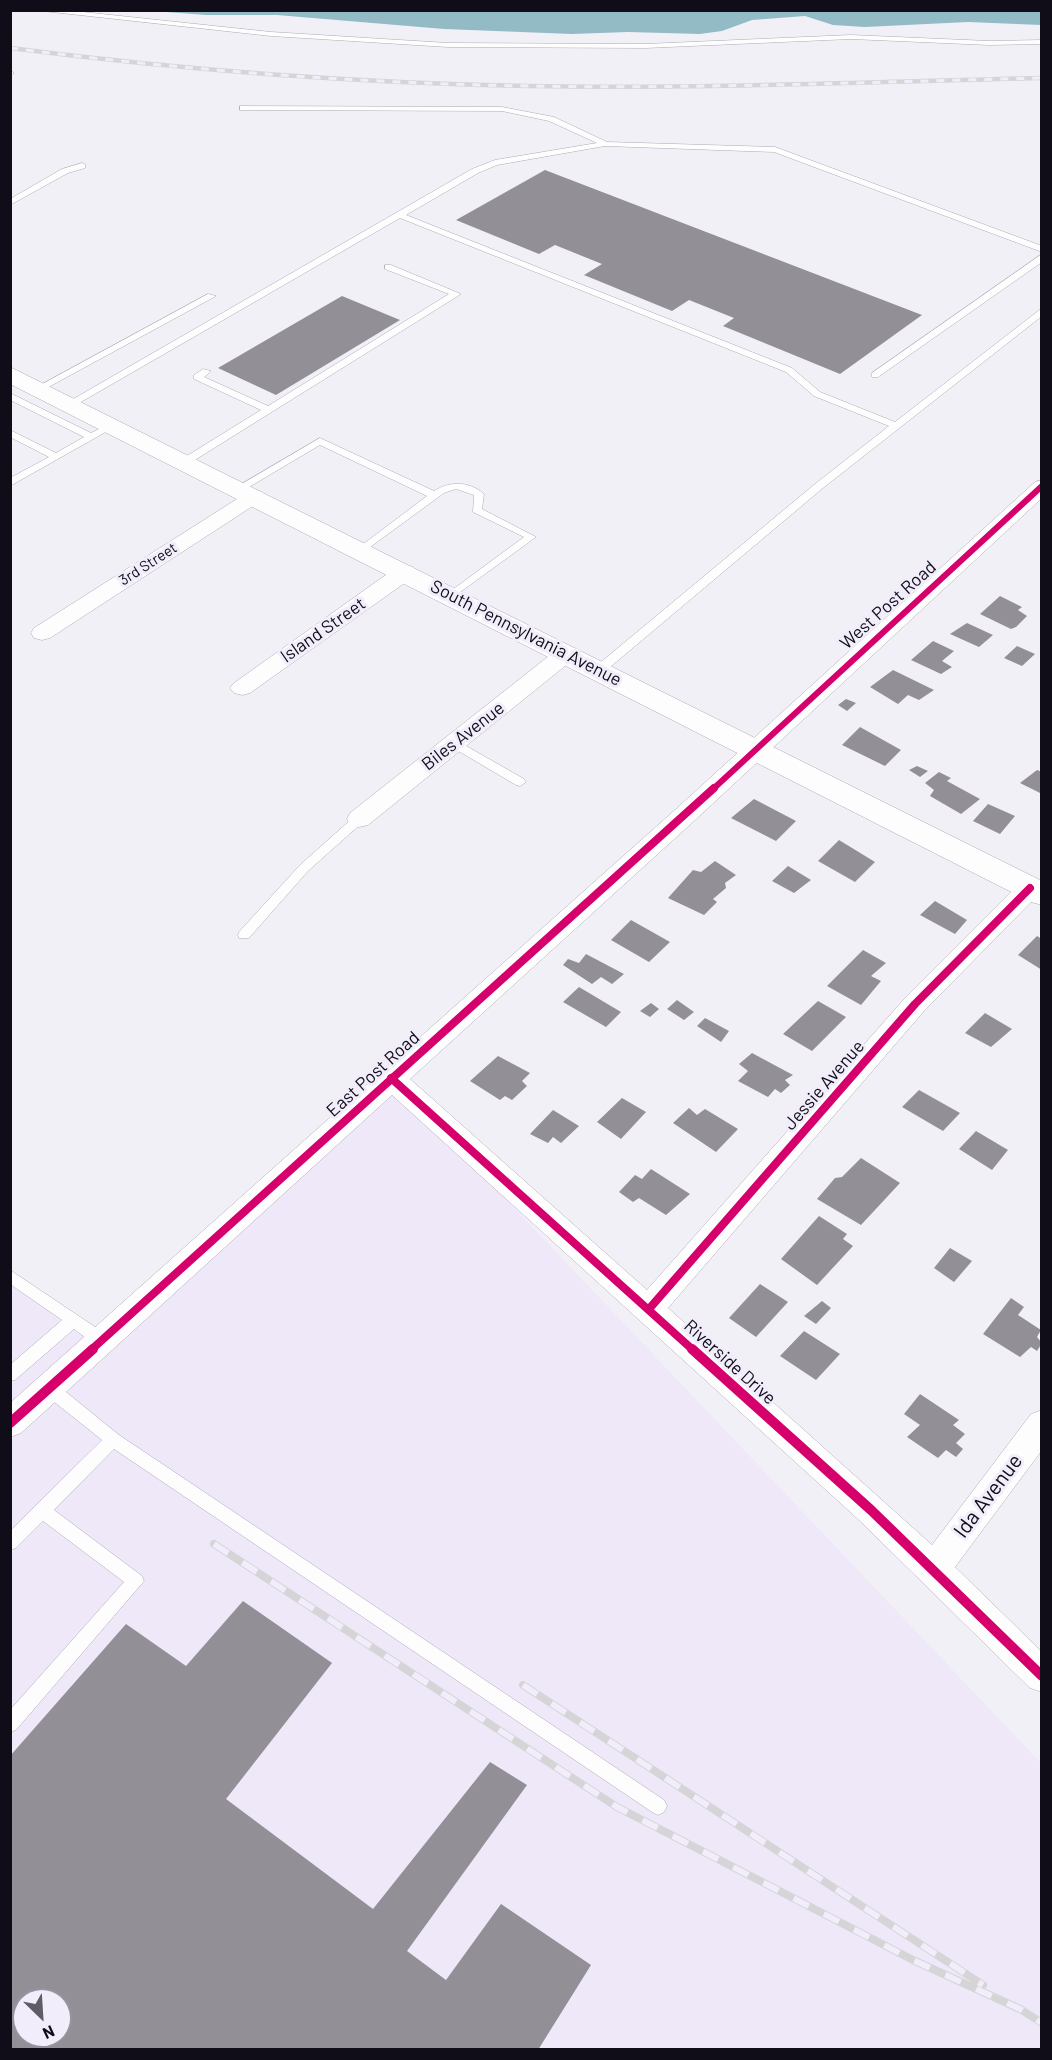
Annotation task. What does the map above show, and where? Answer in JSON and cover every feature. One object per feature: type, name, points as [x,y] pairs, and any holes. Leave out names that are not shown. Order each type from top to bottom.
[{"type":"main road","name":"South Pennsylvania Avenue","points":[[11,379],[40,388],[71,404],[102,431],[186,461],[1036,891]]},
{"type":"street","name":"West Post Road","points":[[757,749],[822,686],[1041,486]]},
{"type":"street","name":"3rd Street","points":[[42,633],[248,492]]},
{"type":"street","name":"Island Street","points":[[242,688],[405,572]]},
{"type":"street","name":"Biles Avenue","points":[[358,819],[567,653]]},
{"type":"street","name":"East Post Road","points":[[10,1423],[757,749]]},
{"type":"street","name":"Jessie Avenue","points":[[648,1309],[915,1004],[1036,891]]},
{"type":"street","name":"Riverside Drive","points":[[391,1078],[934,1569],[1041,1676]]},
{"type":"street","name":"Ida Avenue","points":[[934,1569],[1041,1424]]},
{"type":"lane","points":[[37,10],[292,36],[448,45],[645,46],[851,37],[989,43],[1041,42]]},
{"type":"lane","points":[[243,108],[502,109],[551,119],[606,144]]},
{"type":"lane","points":[[71,404],[476,171],[495,163],[606,144],[775,150],[1041,249]]},
{"type":"lane","points":[[10,202],[65,171],[81,165]]},
{"type":"lane","points":[[399,215],[789,370],[817,394],[897,426]]},
{"type":"lane","points":[[875,375],[1041,257]]},
{"type":"lane","points":[[186,461],[456,294],[388,267]]},
{"type":"lane","points":[[40,388],[211,296]]},
{"type":"lane","points":[[599,670],[819,486],[1041,311]]},
{"type":"lane","points":[[206,371],[197,377],[268,410]]},
{"type":"lane","points":[[11,379],[102,431]]},
{"type":"lane","points":[[10,483],[102,431]]},
{"type":"lane","points":[[10,433],[56,457]]},
{"type":"lane","points":[[248,492],[320,441],[434,495]]},
{"type":"lane","points":[[362,550],[450,484],[463,486],[479,494],[477,510],[531,537],[452,595]]},
{"type":"lane","points":[[454,743],[520,782]]},
{"type":"lane","points":[[244,935],[304,868],[358,819]]},
{"type":"lane","points":[[11,1278],[102,1340]]},
{"type":"lane","points":[[10,1375],[73,1320]]},
{"type":"lane","points":[[49,1388],[113,1440],[658,1806]]},
{"type":"lane","points":[[10,1543],[113,1440]]},
{"type":"lane","points":[[10,1724],[136,1581],[42,1511]]},
{"type":"shaded area","points":[[391,1078],[1041,1763],[1041,2049],[11,2049],[10,1275],[102,1340]]},
{"type":"water","points":[[1041,10],[1041,25],[968,22],[865,27],[833,25],[805,16],[752,20],[722,31],[700,34],[628,32],[572,34],[444,29],[277,15],[206,15],[153,11]]},
{"type":"building","points":[[545,170],[922,315],[840,374],[723,326],[734,318],[689,300],[672,311],[584,275],[602,264],[555,245],[539,254],[456,220]]},
{"type":"building","points":[[342,296],[400,320],[276,395],[218,368]]},
{"type":"building","points":[[1000,596],[1022,607],[1018,610],[1027,616],[1016,627],[1011,629],[980,614]]},
{"type":"building","points":[[967,623],[993,635],[979,647],[950,634]]},
{"type":"building","points":[[933,641],[954,651],[942,661],[952,667],[941,674],[911,660]]},
{"type":"building","points":[[1017,646],[1035,654],[1022,666],[1004,658]]},
{"type":"building","points":[[893,670],[934,690],[919,700],[908,695],[898,704],[870,687]]},
{"type":"building","points":[[846,699],[856,703],[847,711],[838,705]]},
{"type":"building","points":[[860,727],[901,750],[885,766],[842,745]]},
{"type":"building","points":[[917,766],[928,771],[920,777],[909,770]]},
{"type":"building","points":[[1037,770],[1042,772],[1042,794],[1020,783]]},
{"type":"building","points":[[939,772],[951,778],[947,781],[980,799],[961,814],[930,796],[934,790],[925,783]]},
{"type":"building","points":[[754,799],[796,821],[776,841],[731,818]]},
{"type":"building","points":[[988,804],[1015,816],[1000,834],[973,821]]},
{"type":"building","points":[[839,840],[875,862],[855,882],[818,861]]},
{"type":"building","points":[[715,861],[736,875],[725,883],[726,888],[713,899],[717,902],[704,915],[668,898],[693,870],[701,872]]},
{"type":"building","points":[[788,866],[811,880],[794,893],[772,881]]},
{"type":"building","points":[[935,901],[967,920],[955,934],[920,915]]},
{"type":"building","points":[[631,920],[670,942],[649,962],[611,940]]},
{"type":"building","points":[[1037,936],[1042,939],[1042,970],[1018,955]]},
{"type":"building","points":[[863,950],[886,963],[871,976],[881,981],[861,1005],[827,986]]},
{"type":"building","points":[[586,954],[624,974],[612,984],[601,977],[592,984],[563,965],[568,959],[579,963]]},
{"type":"building","points":[[579,987],[621,1012],[606,1027],[563,1002]]},
{"type":"building","points":[[677,1000],[694,1012],[684,1020],[667,1009]]},
{"type":"building","points":[[818,1001],[846,1017],[812,1051],[783,1034]]},
{"type":"building","points":[[651,1003],[659,1009],[650,1017],[640,1011]]},
{"type":"building","points":[[985,1013],[1012,1029],[991,1047],[965,1033]]},
{"type":"building","points":[[705,1018],[729,1031],[721,1042],[697,1026]]},
{"type":"building","points":[[752,1053],[793,1075],[785,1080],[790,1085],[781,1093],[775,1089],[768,1097],[738,1081],[748,1071],[739,1064]]},
{"type":"building","points":[[498,1056],[530,1073],[522,1081],[527,1086],[512,1100],[505,1096],[500,1100],[470,1081]]},
{"type":"building","points":[[919,1090],[960,1113],[943,1131],[902,1107]]},
{"type":"building","points":[[622,1098],[646,1112],[621,1139],[597,1122]]},
{"type":"building","points":[[689,1108],[697,1115],[705,1109],[738,1129],[716,1152],[673,1123]]},
{"type":"building","points":[[553,1110],[579,1126],[561,1143],[553,1137],[548,1143],[530,1134]]},
{"type":"building","points":[[976,1131],[1008,1150],[992,1170],[959,1149]]},
{"type":"building","points":[[861,1158],[900,1183],[861,1225],[817,1199],[835,1178],[842,1177]]},
{"type":"building","points":[[651,1169],[690,1194],[666,1215],[639,1198],[633,1202],[619,1192],[635,1175],[642,1179]]},
{"type":"building","points":[[819,1216],[847,1234],[843,1239],[853,1246],[817,1285],[781,1259]]},
{"type":"building","points":[[950,1248],[972,1261],[954,1282],[934,1268]]},
{"type":"building","points":[[760,1284],[788,1302],[756,1337],[729,1318]]},
{"type":"building","points":[[1011,1298],[1024,1307],[1018,1315],[1041,1330],[1037,1337],[1042,1343],[1037,1351],[1031,1347],[1020,1357],[983,1334]]},
{"type":"building","points":[[822,1301],[831,1308],[816,1324],[804,1316]]},
{"type":"building","points":[[804,1331],[840,1354],[816,1380],[780,1356]]},
{"type":"building","points":[[920,1394],[959,1420],[953,1425],[965,1434],[956,1443],[963,1449],[956,1457],[946,1450],[938,1458],[907,1437],[920,1425],[904,1414]]},
{"type":"building","points":[[243,1601],[332,1663],[226,1799],[373,1909],[490,1762],[527,1785],[407,1951],[446,1980],[501,1904],[591,1965],[538,2050],[10,2050],[10,1756],[126,1624],[186,1666]]},
{"type":"railway","points":[[10,48],[139,63],[268,74],[398,82],[528,86],[785,85],[1042,78]]},
{"type":"railway","points":[[214,1544],[617,1807],[913,1960],[1020,2009],[1042,2023]]},
{"type":"railway","points":[[523,1685],[983,1985]]},
{"type":"cycle path","points":[[10,1423],[685,815],[1042,486]]},
{"type":"cycle path","points":[[649,1309],[915,1004],[1030,888]]},
{"type":"cycle path","points":[[391,1078],[871,1510],[1042,1676]]}]
